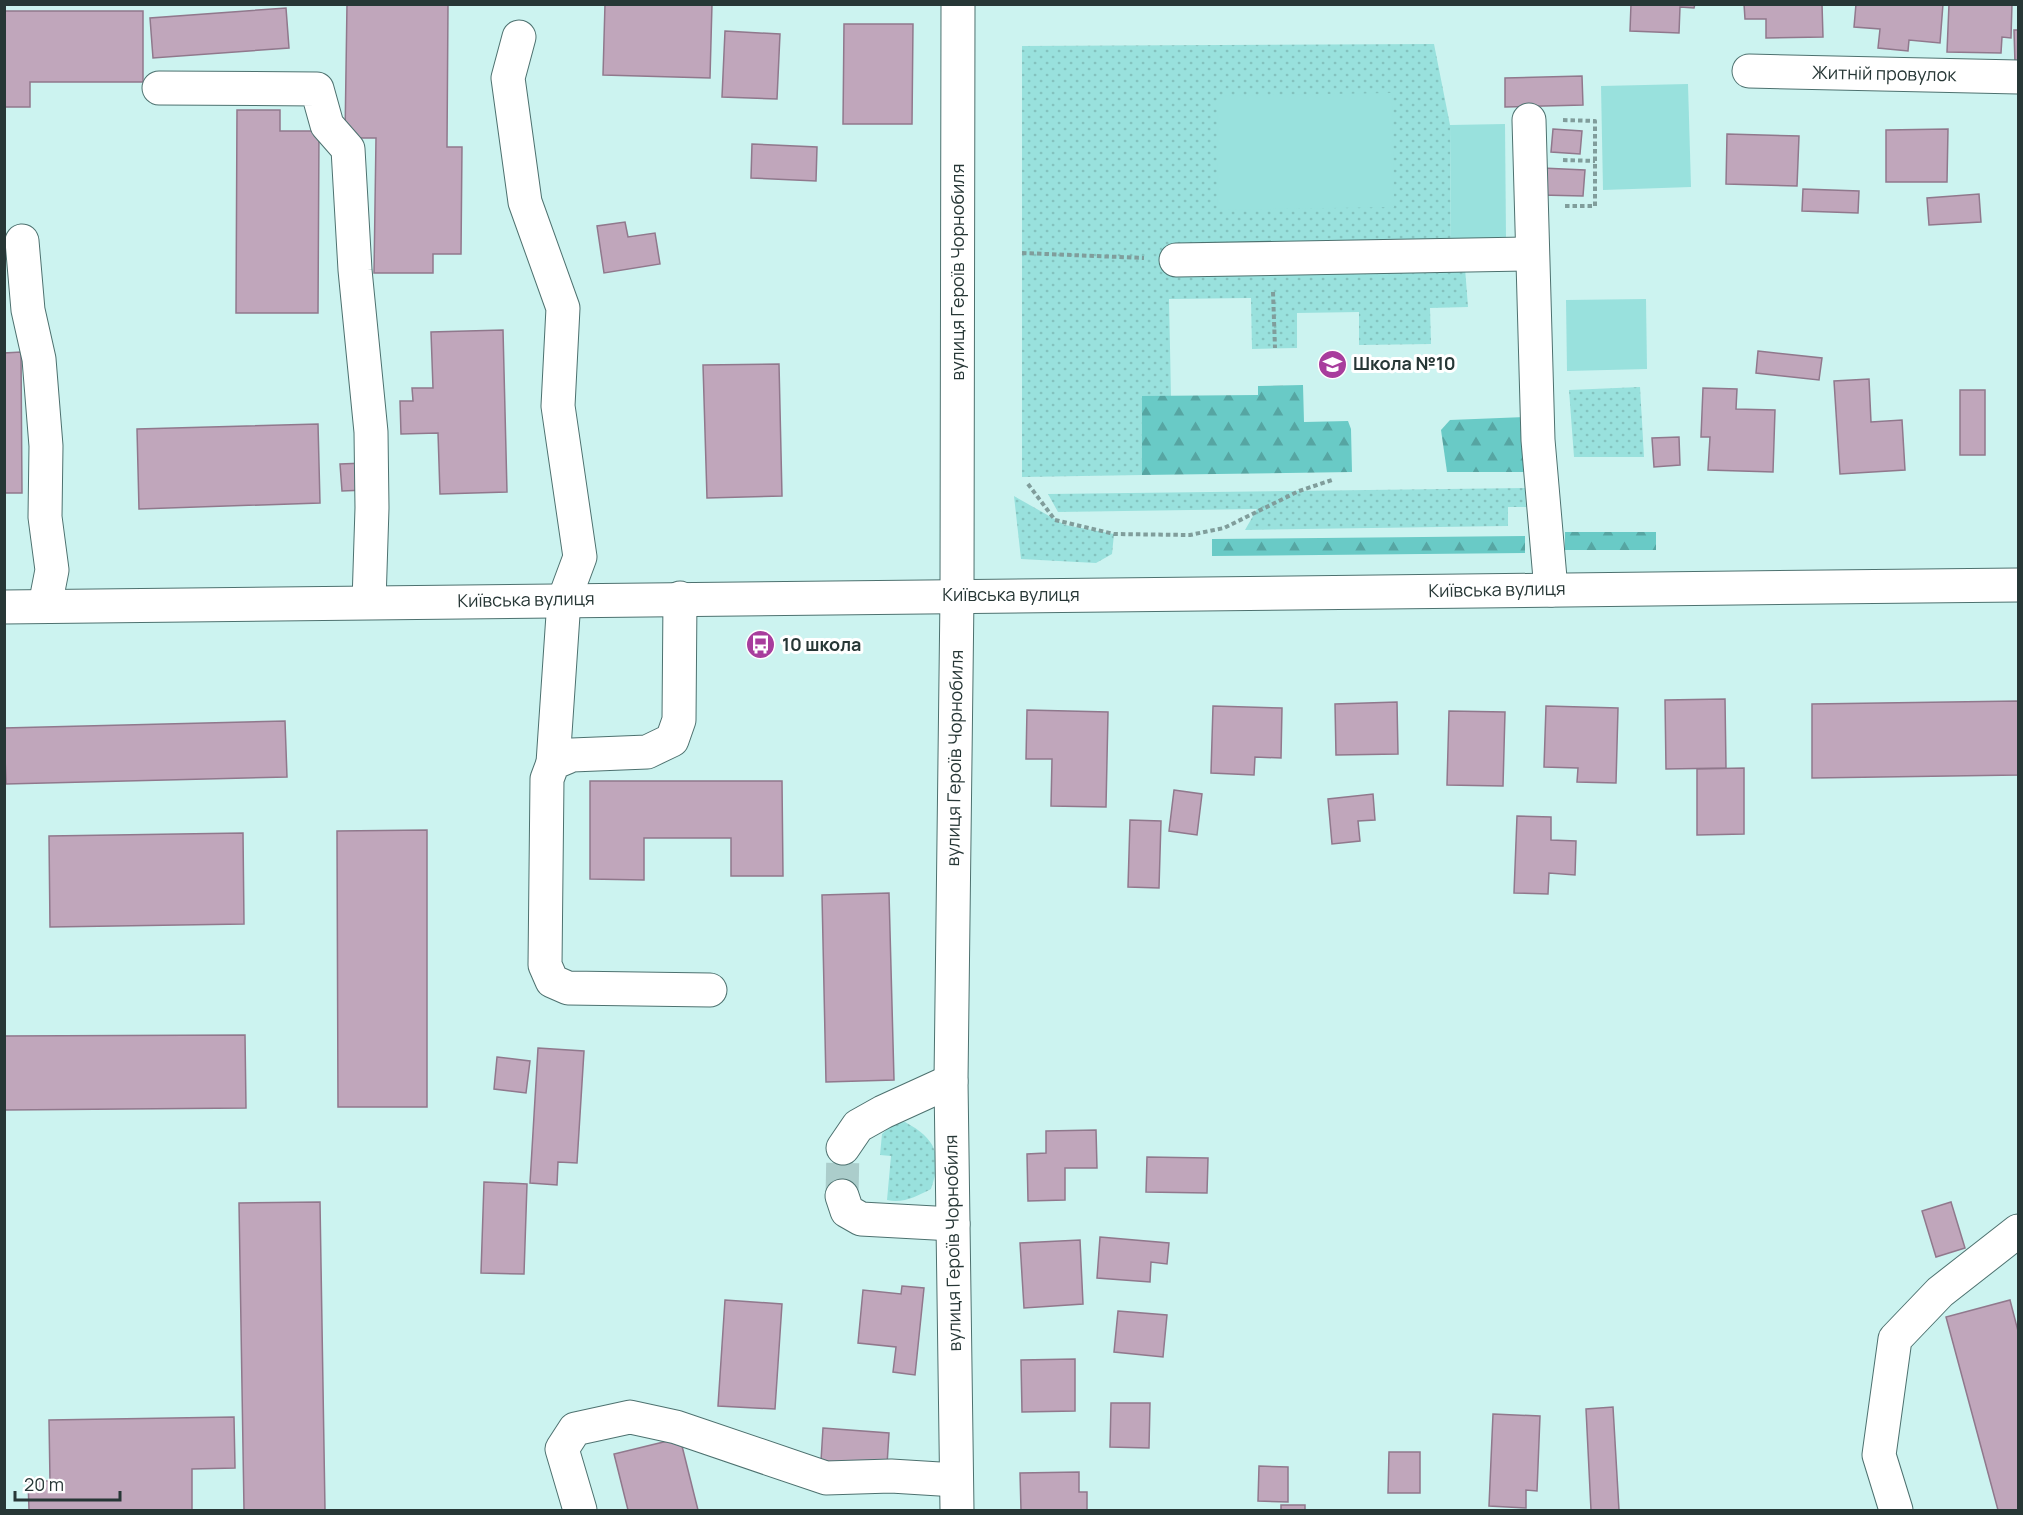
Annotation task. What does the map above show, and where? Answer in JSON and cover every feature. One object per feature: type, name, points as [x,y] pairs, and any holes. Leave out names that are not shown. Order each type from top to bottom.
[{"type":"street","name":"вулиця Героїв Чорнобиля","points":[[956,1495],[951,1081],[957,596],[958,4]]},
{"type":"street","points":[[519,37],[508,78],[525,202],[563,308],[558,406],[580,557],[564,600],[553,763],[547,779],[545,965],[552,981],[568,988],[710,990]]},
{"type":"street","name":"Житній провулок","points":[[1749,71],[2019,77]]},
{"type":"street","points":[[159,88],[317,89],[327,124],[348,149],[355,270],[371,432],[372,508],[369,602]]},
{"type":"street","points":[[1529,120],[1538,440],[1551,590]]},
{"type":"street","points":[[22,242],[28,310],[39,359],[46,446],[45,517],[52,570],[45,606]]},
{"type":"street","points":[[1176,260],[1531,254]]},
{"type":"street","name":"Київська вулиця","points":[[4,607],[2019,585]]},
{"type":"street","points":[[553,763],[572,755],[647,752],[672,740],[679,720],[680,598]]},
{"type":"street","points":[[843,1148],[858,1126],[951,1081]]},
{"type":"street","points":[[842,1196],[847,1211],[861,1219],[953,1224]]},
{"type":"street","points":[[1896,1510],[1879,1455],[1895,1339],[1940,1292],[2019,1231]]},
{"type":"street","points":[[580,1510],[562,1449],[575,1429],[630,1417],[676,1427],[826,1478],[891,1476],[956,1495]]},
{"type":"path","points":[[1529,120],[1595,121],[1595,206],[1530,206]]},
{"type":"path","points":[[1022,253],[1176,260]]},
{"type":"path","points":[[1271,258],[1275,348]]},
{"type":"path","points":[[1028,484],[1055,520],[1114,534],[1190,535],[1224,528],[1299,490],[1332,480]]},
{"type":"shaded area","points":[[1434,44],[1450,125],[1451,255],[1464,255],[1468,307],[1430,308],[1431,344],[1359,345],[1359,312],[1297,313],[1297,348],[1252,349],[1251,298],[1169,299],[1171,396],[1142,396],[1142,475],[1022,477],[1022,46]]},
{"type":"shaded area","points":[[1688,84],[1691,187],[1603,190],[1601,86]]},
{"type":"shaded area","points":[[1392,93],[1394,207],[1218,210],[1217,96]]},
{"type":"shaded area","points":[[1505,124],[1506,238],[1451,239],[1450,125]]},
{"type":"shaded area","points":[[1646,299],[1647,369],[1567,371],[1566,300]]},
{"type":"shaded area","points":[[1640,387],[1644,457],[1574,457],[1569,390]]},
{"type":"shaded area","points":[[1525,488],[1526,507],[1508,507],[1508,526],[1245,530],[1257,509],[1058,512],[1048,494]]},
{"type":"shaded area","points":[[1014,496],[1065,525],[1114,534],[1112,554],[1096,563],[1021,559]]},
{"type":"shaded area","points":[[905,1122],[924,1135],[934,1149],[935,1177],[931,1189],[910,1199],[887,1200],[891,1156],[880,1155],[882,1134],[894,1123]]},
{"type":"green space","points":[[1303,385],[1304,422],[1348,421],[1351,429],[1352,472],[1142,475],[1142,396],[1258,395],[1258,386]]},
{"type":"green space","points":[[1525,417],[1526,472],[1447,472],[1441,430],[1450,420]]},
{"type":"green space","points":[[1565,532],[1656,532],[1656,550],[1565,550]]},
{"type":"green space","points":[[1525,536],[1525,553],[1212,556],[1212,539]]},
{"type":"building","points":[[347,4],[448,4],[447,147],[462,147],[461,254],[433,254],[433,273],[374,273],[376,138],[345,138]]},
{"type":"building","points":[[605,4],[712,4],[710,78],[603,75]]},
{"type":"building","points":[[1631,4],[1695,4],[1694,8],[1680,7],[1679,33],[1630,31]]},
{"type":"building","points":[[1744,4],[1822,4],[1823,37],[1766,38],[1766,19],[1745,19]]},
{"type":"building","points":[[1856,4],[1943,4],[1940,43],[1909,40],[1908,51],[1878,48],[1880,29],[1854,27]]},
{"type":"building","points":[[1949,4],[2012,4],[2011,38],[2002,37],[2001,53],[1947,52]]},
{"type":"building","points":[[286,8],[289,48],[153,58],[150,18]]},
{"type":"building","points":[[4,11],[143,11],[143,82],[30,82],[30,107],[4,107]]},
{"type":"building","points":[[844,24],[913,24],[912,124],[843,124]]},
{"type":"building","points":[[2014,30],[2018,30],[2018,64],[2015,64]]},
{"type":"building","points":[[725,31],[780,34],[777,99],[722,97]]},
{"type":"building","points":[[1582,76],[1583,105],[1505,107],[1505,78]]},
{"type":"building","points":[[237,110],[280,110],[280,131],[319,131],[318,313],[236,313]]},
{"type":"building","points":[[1553,129],[1582,131],[1580,154],[1551,152]]},
{"type":"building","points":[[1948,129],[1947,182],[1886,182],[1886,130]]},
{"type":"building","points":[[1727,134],[1799,136],[1797,186],[1726,184]]},
{"type":"building","points":[[752,144],[817,147],[816,181],[751,178]]},
{"type":"building","points":[[1542,168],[1585,170],[1583,196],[1541,195]]},
{"type":"building","points":[[1803,189],[1859,191],[1858,213],[1802,211]]},
{"type":"building","points":[[1979,194],[1981,222],[1929,225],[1927,198]]},
{"type":"building","points":[[625,222],[628,237],[655,233],[660,264],[604,273],[597,226]]},
{"type":"building","points":[[503,330],[507,492],[440,494],[438,433],[401,434],[400,401],[413,401],[412,388],[433,388],[431,332]]},
{"type":"building","points":[[1758,351],[1822,358],[1819,380],[1756,373]]},
{"type":"building","points":[[21,352],[22,493],[4,493],[4,353]]},
{"type":"building","points":[[779,364],[782,496],[707,498],[703,365]]},
{"type":"building","points":[[1869,379],[1871,422],[1902,420],[1905,470],[1840,474],[1834,381]]},
{"type":"building","points":[[1703,388],[1737,389],[1736,409],[1775,410],[1773,472],[1708,470],[1710,437],[1701,437]]},
{"type":"building","points":[[1960,390],[1985,390],[1985,455],[1960,455]]},
{"type":"building","points":[[318,424],[320,503],[139,509],[137,429]]},
{"type":"building","points":[[1679,437],[1680,465],[1654,467],[1652,438]]},
{"type":"building","points":[[365,463],[366,490],[342,491],[340,464]]},
{"type":"building","points":[[1725,699],[1726,768],[1666,769],[1665,700]]},
{"type":"building","points":[[2018,701],[2018,775],[1812,778],[1812,704]]},
{"type":"building","points":[[1397,702],[1398,754],[1336,755],[1335,704]]},
{"type":"building","points":[[1213,706],[1282,708],[1281,758],[1255,757],[1254,775],[1211,773]]},
{"type":"building","points":[[1546,706],[1618,708],[1616,783],[1577,782],[1578,768],[1544,767]]},
{"type":"building","points":[[1027,710],[1108,712],[1106,807],[1051,806],[1052,759],[1026,759]]},
{"type":"building","points":[[1449,711],[1505,712],[1503,786],[1447,785]]},
{"type":"building","points":[[285,721],[287,777],[6,784],[4,728]]},
{"type":"building","points":[[1744,768],[1744,834],[1697,835],[1697,769]]},
{"type":"building","points":[[590,781],[782,781],[783,876],[731,876],[731,838],[644,838],[644,880],[590,879]]},
{"type":"building","points":[[1174,790],[1202,794],[1197,835],[1169,831]]},
{"type":"building","points":[[1373,794],[1375,820],[1358,821],[1360,841],[1332,844],[1328,799]]},
{"type":"building","points":[[1517,816],[1551,817],[1551,840],[1576,841],[1575,875],[1549,873],[1548,894],[1514,893]]},
{"type":"building","points":[[1130,820],[1161,821],[1159,888],[1128,887]]},
{"type":"building","points":[[427,830],[427,1107],[338,1107],[337,831]]},
{"type":"building","points":[[243,833],[244,924],[50,927],[49,836]]},
{"type":"building","points":[[889,893],[894,1080],[826,1082],[822,895]]},
{"type":"building","points":[[245,1035],[246,1108],[4,1110],[4,1036]]},
{"type":"building","points":[[538,1048],[584,1051],[577,1163],[558,1162],[557,1185],[530,1183]]},
{"type":"building","points":[[497,1057],[530,1061],[526,1093],[494,1089]]},
{"type":"building","points":[[1096,1130],[1097,1168],[1065,1168],[1065,1200],[1028,1201],[1027,1154],[1046,1153],[1046,1131]]},
{"type":"building","points":[[1147,1157],[1208,1158],[1207,1193],[1146,1192]]},
{"type":"building","points":[[484,1182],[527,1184],[524,1274],[481,1273]]},
{"type":"building","points":[[320,1202],[325,1510],[244,1510],[239,1203]]},
{"type":"building","points":[[1951,1202],[1965,1248],[1936,1257],[1922,1211]]},
{"type":"building","points":[[1100,1237],[1169,1243],[1167,1264],[1151,1262],[1150,1282],[1097,1278]]},
{"type":"building","points":[[1080,1240],[1083,1304],[1024,1308],[1020,1243]]},
{"type":"building","points":[[902,1286],[924,1288],[915,1375],[893,1372],[896,1347],[858,1343],[863,1290],[901,1294]]},
{"type":"building","points":[[725,1300],[782,1304],[775,1409],[718,1406]]},
{"type":"building","points":[[2010,1300],[2018,1331],[2018,1510],[1998,1510],[1946,1317]]},
{"type":"building","points":[[1118,1311],[1167,1315],[1163,1357],[1114,1352]]},
{"type":"building","points":[[1075,1359],[1075,1411],[1022,1412],[1021,1360]]},
{"type":"building","points":[[1111,1403],[1150,1403],[1149,1448],[1110,1447]]},
{"type":"building","points":[[1613,1407],[1619,1510],[1591,1510],[1586,1409]]},
{"type":"building","points":[[1493,1414],[1540,1416],[1537,1491],[1526,1490],[1526,1508],[1489,1506]]},
{"type":"building","points":[[234,1417],[235,1468],[192,1469],[192,1510],[29,1510],[28,1481],[50,1481],[49,1420]]},
{"type":"building","points":[[823,1428],[889,1433],[887,1465],[821,1461]]},
{"type":"building","points":[[680,1438],[698,1510],[628,1510],[614,1454]]},
{"type":"building","points":[[1389,1452],[1420,1452],[1420,1493],[1388,1493]]},
{"type":"building","points":[[1259,1466],[1288,1467],[1288,1502],[1258,1501]]},
{"type":"building","points":[[1079,1472],[1079,1492],[1087,1492],[1087,1510],[1021,1510],[1020,1473]]},
{"type":"building","points":[[1281,1505],[1305,1505],[1305,1510],[1281,1510]]},
{"type":"tunnel","points":[[842,1196],[843,1148]]},
{"type":"place","name":"Школа №10","points":[[1332,364]]},
{"type":"place","name":"10 школа","points":[[761,645]]}]
